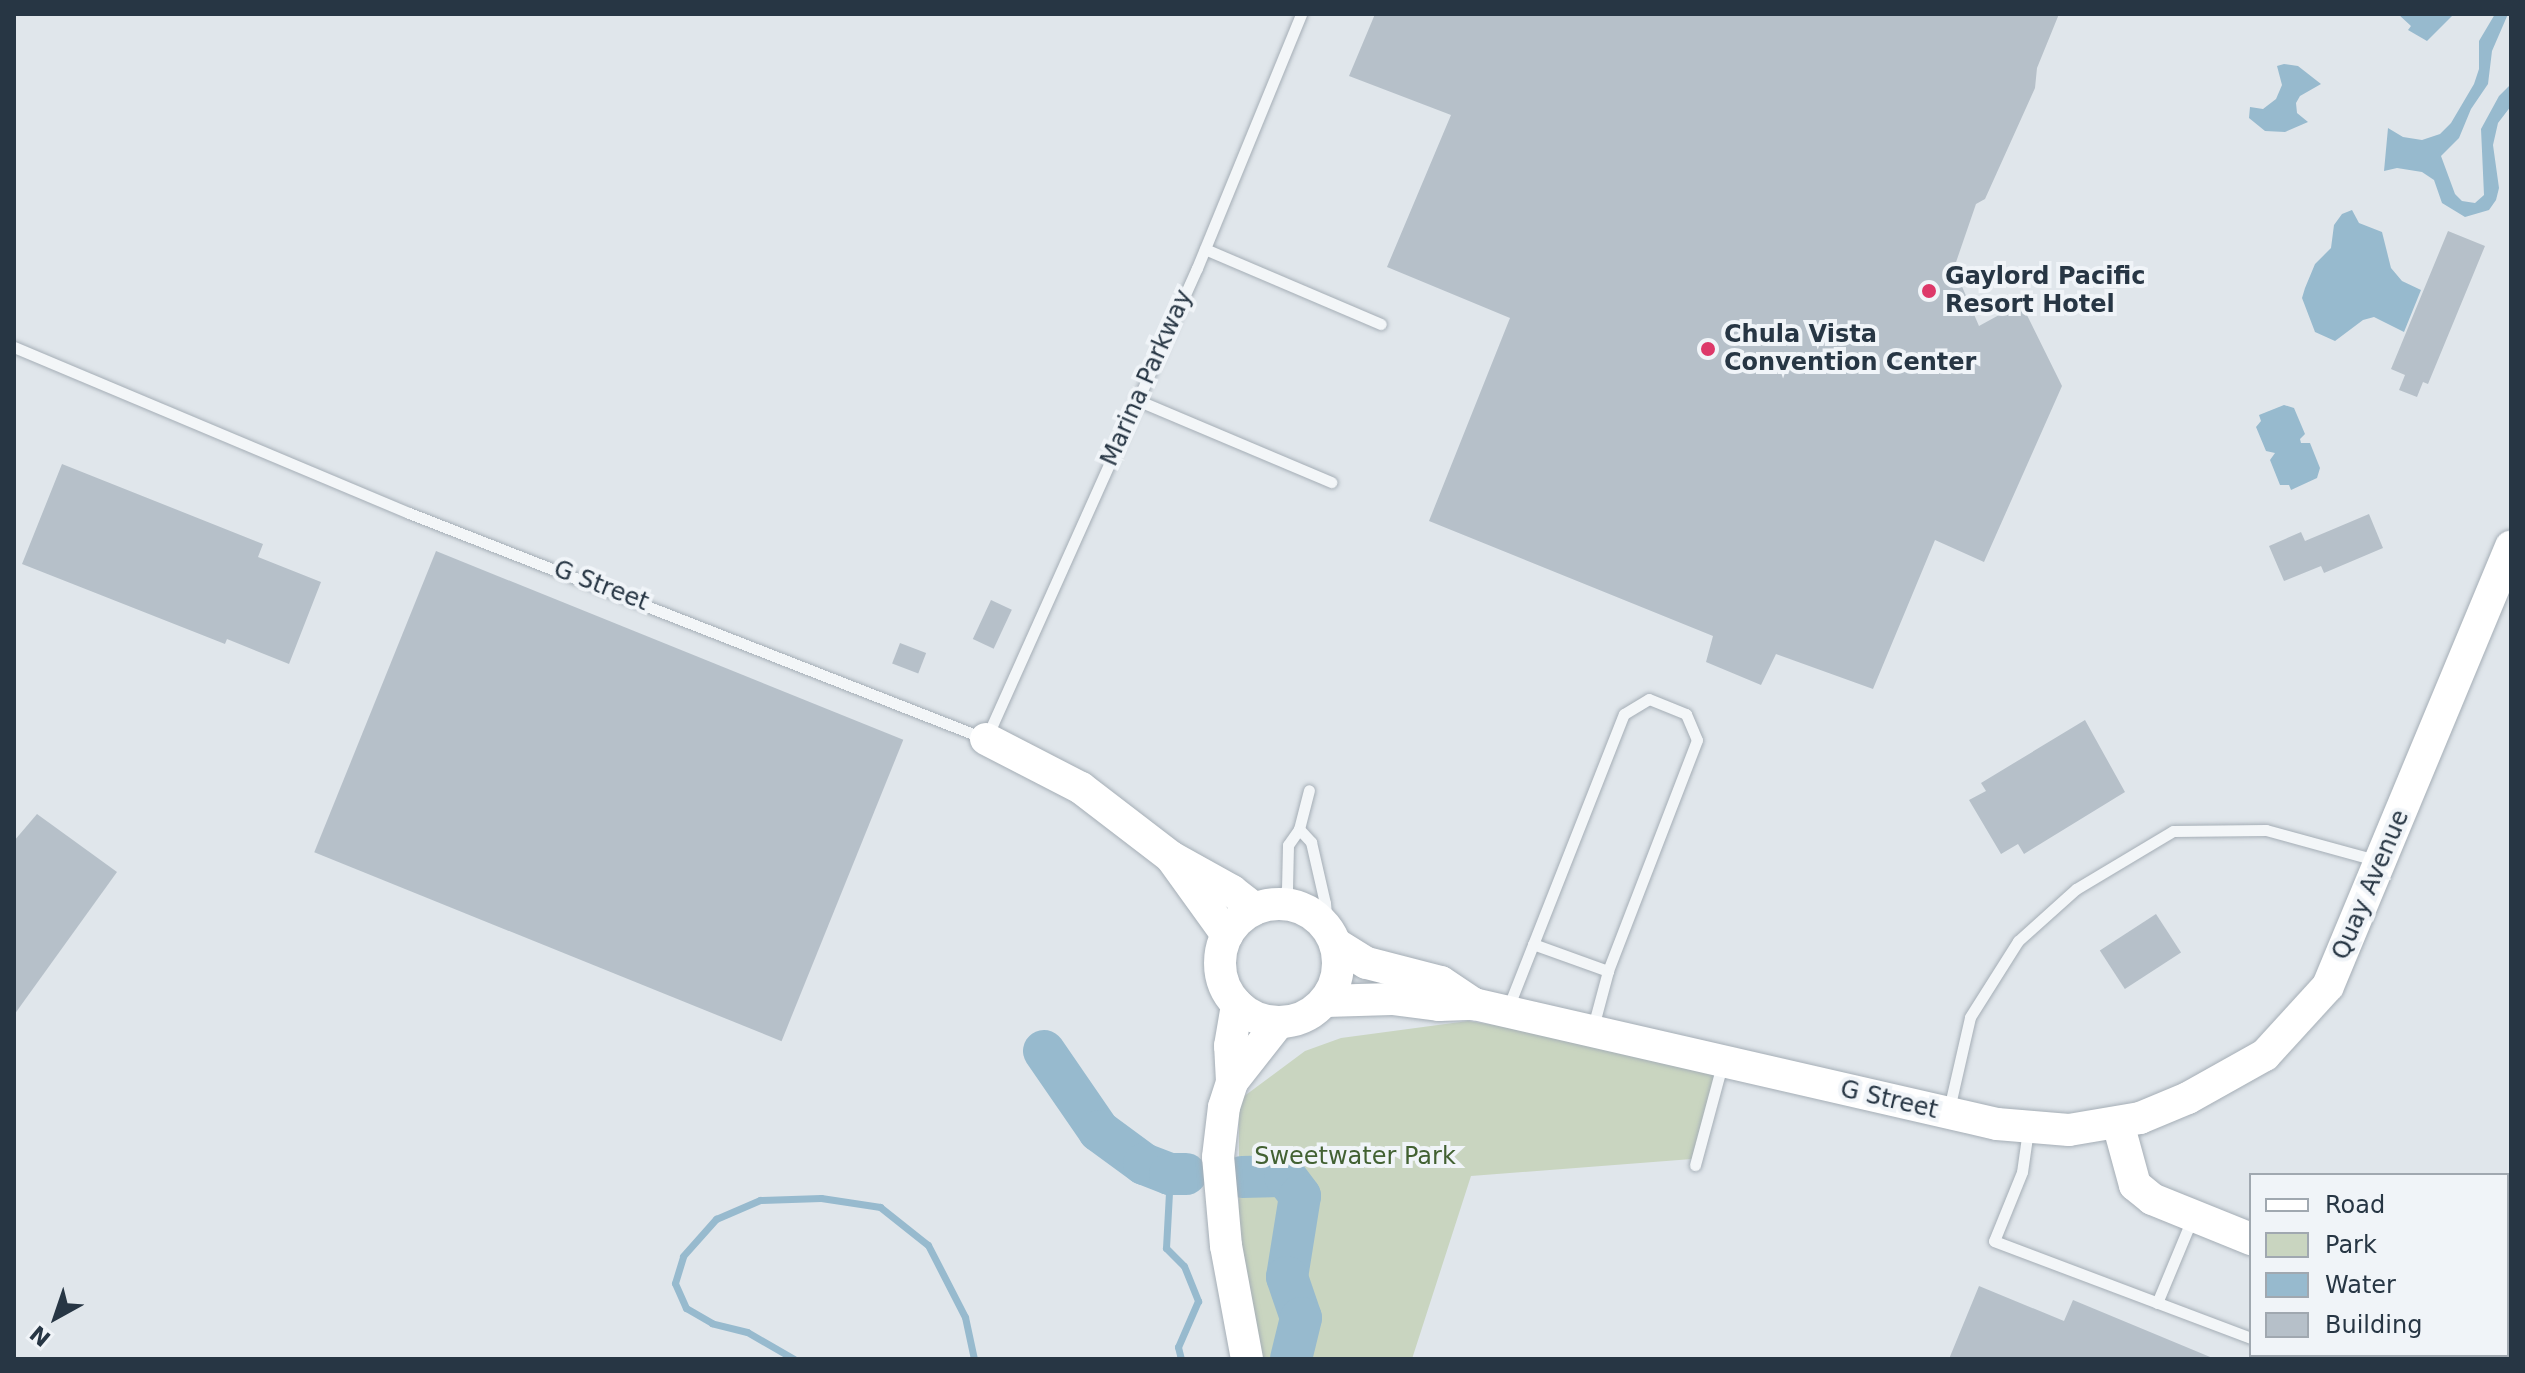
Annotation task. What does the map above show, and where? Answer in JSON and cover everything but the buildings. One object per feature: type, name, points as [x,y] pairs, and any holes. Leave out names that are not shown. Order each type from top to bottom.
[{"type":"street","name":"Quay Avenue","points":[[2118,1123],[2188,1098],[2265,1055],[2328,986],[2383,862],[2511,547]]},
{"type":"street","name":"G Street","points":[[986,739],[1081,788],[1171,857],[1264,906]]},
{"type":"street","name":"G Street","points":[[1171,857],[1227,935]]},
{"type":"street","points":[[1293,905],[1312,913],[1331,936],[1339,964],[1336,983],[1326,1001],[1311,1014],[1279,1022],[1255,1018],[1237,1005],[1220,973],[1220,954],[1227,935],[1238,920],[1264,906],[1293,905]]},
{"type":"street","name":"G Street","points":[[1331,936],[1367,963],[1441,982],[1474,1004]]},
{"type":"street","name":"G Street","points":[[1326,1001],[1392,999],[1439,1005],[1474,1004],[1948,1114],[2069,1130],[2118,1123]]},
{"type":"street","points":[[1232,1082],[1230,1046],[1237,1005]]},
{"type":"street","points":[[1247,1359],[1226,1246],[1218,1157],[1224,1107],[1232,1082],[1279,1022]]},
{"type":"street","points":[[2118,1123],[2135,1185],[2152,1199],[2249,1238]]},
{"type":"lane","name":"Marina Parkway","points":[[986,739],[1205,249],[1301,14]]},
{"type":"lane","points":[[1205,249],[1381,324]]},
{"type":"lane","name":"G Street","points":[[14,347],[409,513],[986,739]]},
{"type":"lane","points":[[1137,400],[1331,482]]},
{"type":"lane","points":[[1506,1012],[1624,714],[1649,699],[1686,714],[1697,740],[1608,971],[1592,1031]]},
{"type":"lane","points":[[1264,906],[1287,889],[1288,845],[1299,829],[1309,790]]},
{"type":"lane","points":[[1299,829],[1311,842],[1331,936]]},
{"type":"lane","points":[[1948,1114],[1970,1017],[2018,941],[2076,889],[2173,831],[2266,830],[2383,862]]},
{"type":"lane","points":[[1533,944],[1608,971]]},
{"type":"lane","points":[[1695,1165],[1723,1062]]},
{"type":"lane","points":[[2028,1126],[2022,1172],[1994,1241],[2249,1337]]},
{"type":"lane","points":[[2157,1303],[2192,1217]]},
{"type":"green space","name":"Sweetwater Park","points":[[1468,1021],[1609,1043],[1709,1068],[1716,1079],[1692,1159],[1471,1176],[1412,1359],[1258,1359],[1239,1255],[1239,1100],[1305,1051],[1341,1038]]},
{"type":"water","points":[[2398,14],[2454,14],[2427,41],[2408,30],[2411,26]]},
{"type":"water","points":[[2495,14],[2508,14],[2492,51],[2488,84],[2471,109],[2459,138],[2441,156],[2455,194],[2462,201],[2475,203],[2484,195],[2481,129],[2499,96],[2511,84],[2511,106],[2498,123],[2493,145],[2499,188],[2496,200],[2489,210],[2465,217],[2442,203],[2434,180],[2422,172],[2397,168],[2384,171],[2388,128],[2403,137],[2422,140],[2440,134],[2451,123],[2474,84],[2479,69],[2479,41]]},
{"type":"water","points":[[2277,66],[2298,66],[2321,84],[2300,96],[2296,103],[2297,113],[2308,122],[2285,132],[2265,131],[2249,118],[2250,107],[2263,109],[2276,99],[2282,85]]},
{"type":"water","points":[[2352,210],[2359,223],[2382,232],[2391,268],[2402,281],[2421,290],[2404,332],[2374,317],[2363,320],[2335,341],[2315,332],[2302,298],[2305,288],[2315,264],[2331,248],[2334,225],[2342,214]]},
{"type":"water","points":[[2284,405],[2294,408],[2305,434],[2300,439],[2301,443],[2310,443],[2320,468],[2317,478],[2291,490],[2289,485],[2280,485],[2270,460],[2275,453],[2266,451],[2256,427],[2261,421],[2259,415]]},
{"type":"waterway","points":[[1044,1051],[1099,1131],[1144,1164],[1170,1174],[1186,1174]]},
{"type":"waterway","points":[[1170,1174],[1166,1248],[1184,1266],[1198,1301],[1178,1347],[1181,1359]]},
{"type":"waterway","points":[[1242,1177],[1285,1176],[1300,1196],[1287,1277],[1301,1318],[1291,1359]]},
{"type":"waterway","points":[[794,1359],[747,1332],[712,1323],[686,1308],[675,1283],[683,1256],[716,1219],[760,1200],[821,1198],[880,1207],[928,1245],[965,1317],[974,1359]]},
{"type":"place","name":"Gaylord Pacific Resort Hotel","points":[[1929,291]]},
{"type":"place","name":"Chula Vista Convention Center","points":[[1708,349]]}]
